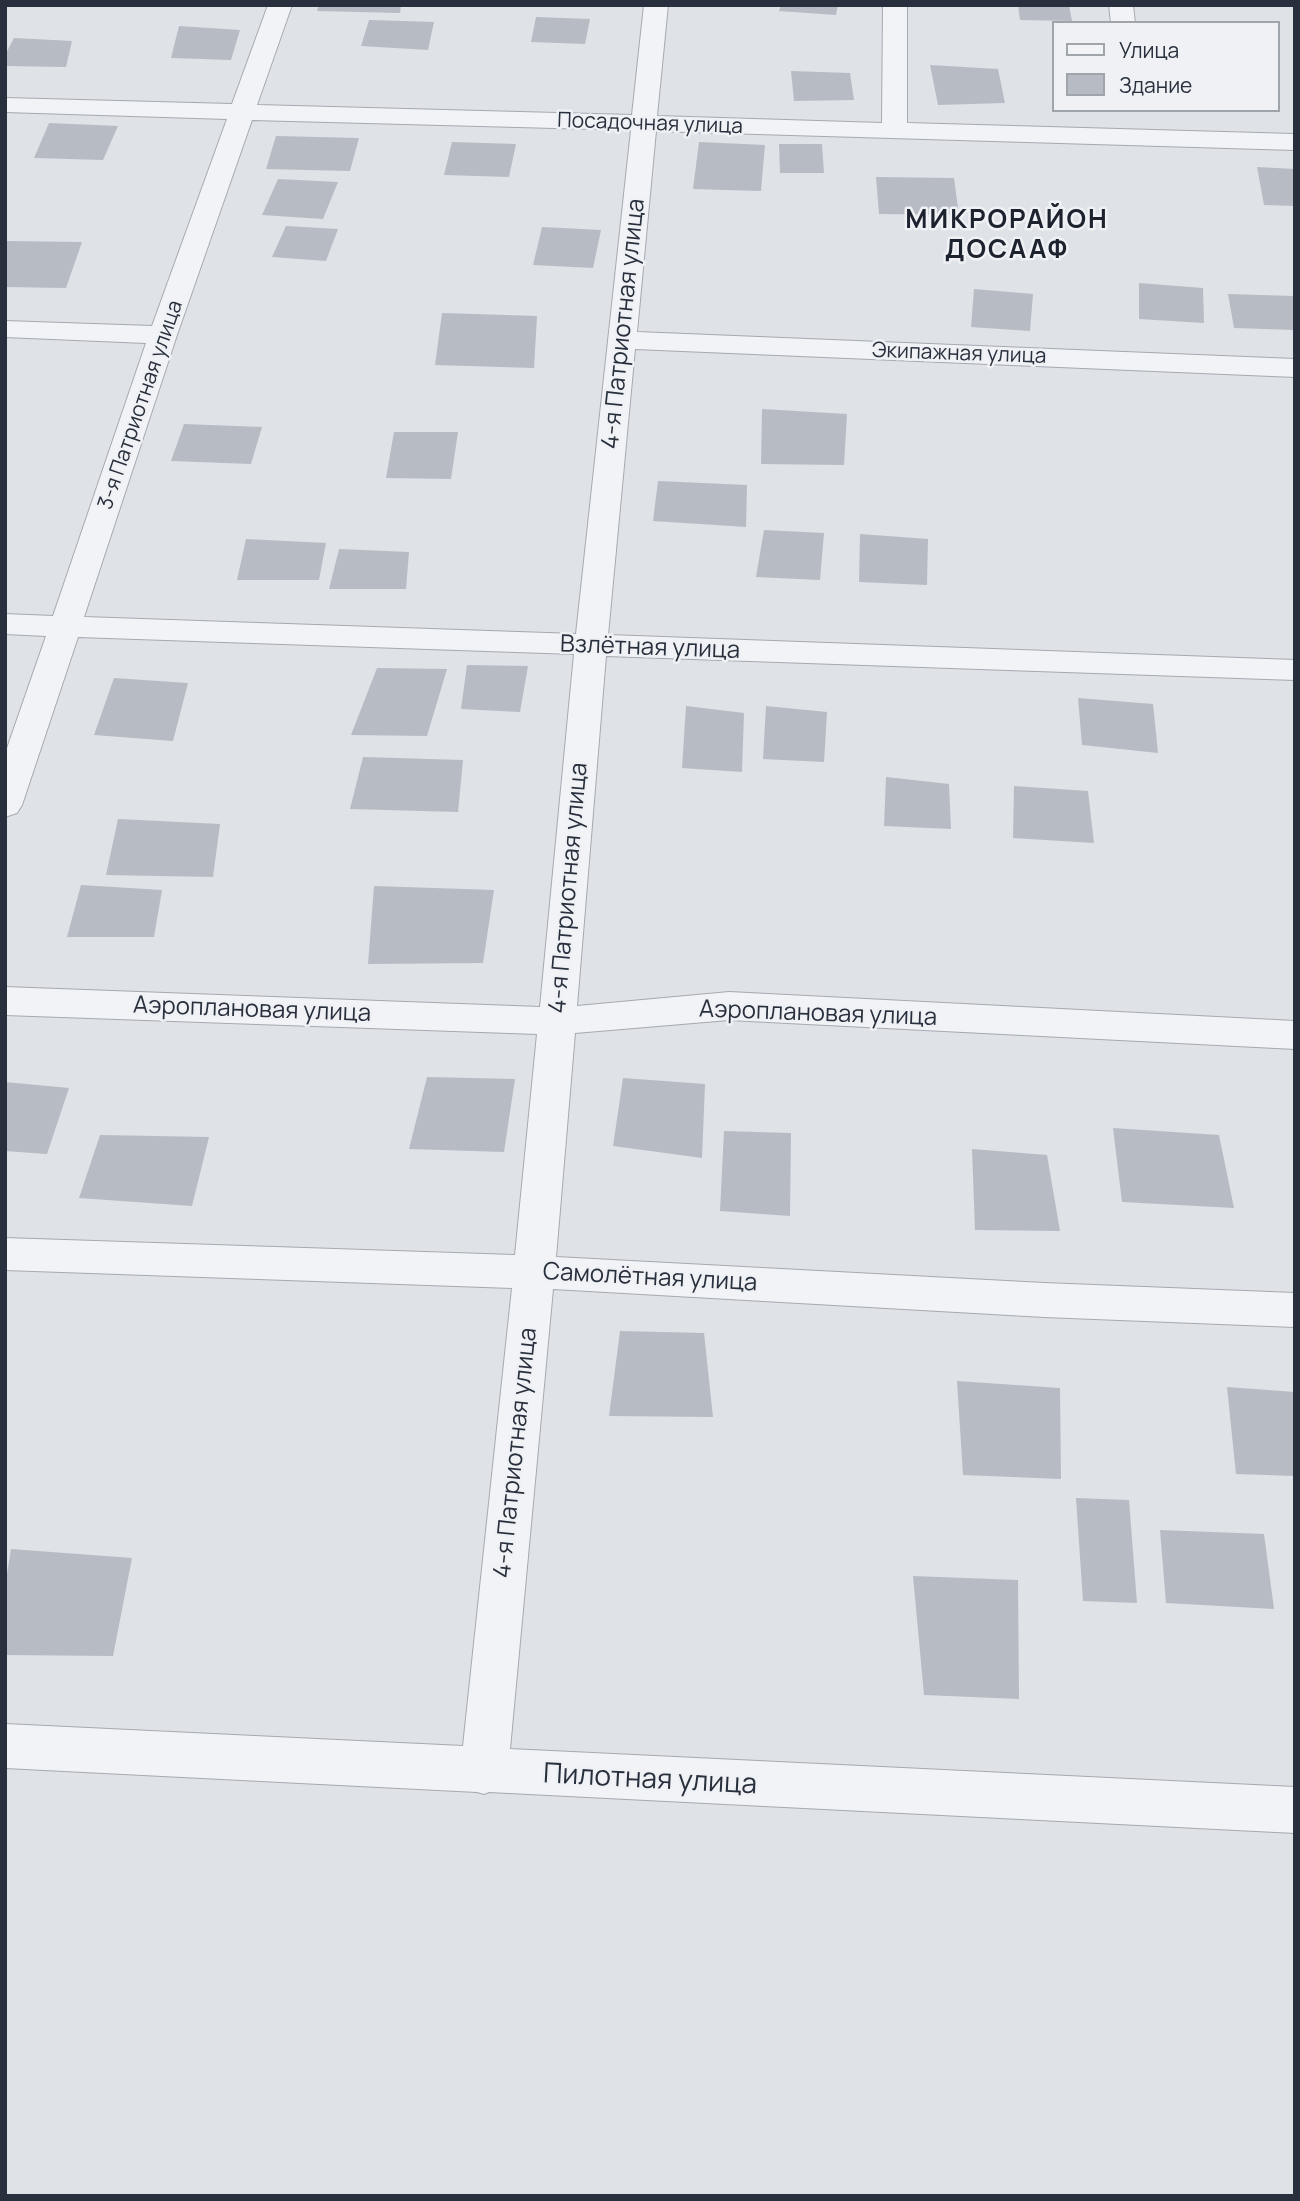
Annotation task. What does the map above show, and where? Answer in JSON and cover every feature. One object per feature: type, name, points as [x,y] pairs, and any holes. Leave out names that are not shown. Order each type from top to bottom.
[{"type":"street","name":"3-я Патриотная улица","points":[[5,805],[163,335],[280,5]]},
{"type":"street","name":"4-я Патриотная улица","points":[[484,1772],[534,1272],[591,646],[656,5]]},
{"type":"street","points":[[894,132],[895,5]]},
{"type":"street","name":"Посадочная улица","points":[[5,105],[1295,142]]},
{"type":"street","points":[[1137,112],[1141,139]]},
{"type":"street","points":[[5,329],[163,335]]},
{"type":"street","name":"Экипажная улица","points":[[623,340],[1295,368]]},
{"type":"street","name":"Взлётная улица","points":[[5,624],[1295,670]]},
{"type":"street","name":"Аэроплановая улица","points":[[5,1001],[557,1021],[729,1006],[1295,1035]]},
{"type":"street","name":"Самолётная улица","points":[[5,1254],[534,1272],[1058,1301],[1295,1310]]},
{"type":"street","name":"Пилотная улица","points":[[5,1746],[484,1772],[1295,1810]]},
{"type":"building","points":[[319,5],[401,5],[400,13],[317,11]]},
{"type":"building","points":[[781,5],[838,5],[836,15],[779,11]]},
{"type":"building","points":[[1018,5],[1069,5],[1072,21],[1020,20]]},
{"type":"building","points":[[536,17],[590,19],[585,44],[531,42]]},
{"type":"building","points":[[369,20],[434,22],[428,50],[361,46]]},
{"type":"building","points":[[179,26],[240,30],[231,60],[171,58]]},
{"type":"building","points":[[14,38],[72,41],[66,67],[5,66],[5,55]]},
{"type":"building","points":[[930,65],[998,69],[1005,103],[938,105]]},
{"type":"building","points":[[791,71],[850,73],[854,100],[794,101]]},
{"type":"building","points":[[49,123],[118,126],[103,160],[34,158]]},
{"type":"building","points":[[276,136],[359,138],[350,171],[266,169]]},
{"type":"building","points":[[452,142],[516,144],[509,177],[444,175]]},
{"type":"building","points":[[699,142],[765,145],[761,191],[693,189]]},
{"type":"building","points":[[779,144],[822,144],[824,173],[780,173]]},
{"type":"building","points":[[1257,167],[1295,169],[1295,206],[1264,205]]},
{"type":"building","points":[[876,177],[954,178],[959,215],[879,214]]},
{"type":"building","points":[[278,179],[338,182],[323,219],[262,215]]},
{"type":"building","points":[[286,226],[338,229],[326,261],[272,257]]},
{"type":"building","points":[[542,227],[601,230],[593,268],[533,265]]},
{"type":"building","points":[[6,241],[82,242],[66,288],[5,287]]},
{"type":"building","points":[[1139,283],[1203,288],[1204,323],[1139,319]]},
{"type":"building","points":[[974,289],[1033,294],[1030,331],[971,327]]},
{"type":"building","points":[[1228,294],[1294,296],[1295,330],[1234,328]]},
{"type":"building","points":[[442,313],[537,316],[534,368],[435,365]]},
{"type":"building","points":[[762,409],[847,414],[844,465],[761,464]]},
{"type":"building","points":[[184,424],[262,427],[251,464],[171,461]]},
{"type":"building","points":[[394,432],[458,432],[451,479],[386,478]]},
{"type":"building","points":[[658,481],[747,485],[746,527],[653,521]]},
{"type":"building","points":[[764,530],[824,533],[820,580],[756,577]]},
{"type":"building","points":[[860,534],[928,539],[927,585],[859,582]]},
{"type":"building","points":[[246,539],[326,543],[319,580],[237,580]]},
{"type":"building","points":[[339,549],[409,552],[406,589],[329,589]]},
{"type":"building","points":[[467,665],[528,666],[520,712],[461,709]]},
{"type":"building","points":[[377,668],[447,669],[427,736],[351,735]]},
{"type":"building","points":[[114,678],[188,683],[173,741],[94,735]]},
{"type":"building","points":[[1078,698],[1153,704],[1158,753],[1082,745]]},
{"type":"building","points":[[686,706],[744,713],[742,772],[682,768]]},
{"type":"building","points":[[766,706],[827,712],[824,762],[763,759]]},
{"type":"building","points":[[363,757],[463,760],[458,812],[350,809]]},
{"type":"building","points":[[886,777],[949,784],[951,829],[884,826]]},
{"type":"building","points":[[1014,786],[1088,791],[1094,843],[1013,838]]},
{"type":"building","points":[[118,819],[220,824],[213,877],[106,875]]},
{"type":"building","points":[[81,885],[162,890],[154,937],[67,937]]},
{"type":"building","points":[[374,886],[494,890],[483,963],[368,964]]},
{"type":"building","points":[[427,1077],[515,1079],[504,1152],[409,1149]]},
{"type":"building","points":[[623,1078],[705,1084],[702,1158],[613,1146]]},
{"type":"building","points":[[5,1082],[69,1088],[47,1154],[5,1151]]},
{"type":"building","points":[[1113,1128],[1219,1135],[1234,1208],[1122,1202]]},
{"type":"building","points":[[724,1131],[791,1133],[790,1216],[720,1211]]},
{"type":"building","points":[[100,1135],[209,1137],[192,1206],[79,1198]]},
{"type":"building","points":[[972,1149],[1047,1155],[1060,1231],[975,1230]]},
{"type":"building","points":[[620,1331],[704,1333],[713,1417],[609,1416]]},
{"type":"building","points":[[957,1381],[1060,1388],[1061,1479],[963,1475]]},
{"type":"building","points":[[1227,1387],[1295,1392],[1295,1476],[1236,1474]]},
{"type":"building","points":[[1076,1498],[1129,1500],[1137,1603],[1083,1601]]},
{"type":"building","points":[[1160,1530],[1264,1534],[1274,1609],[1166,1603]]},
{"type":"building","points":[[11,1549],[132,1558],[113,1656],[5,1655],[5,1586]]},
{"type":"building","points":[[913,1576],[1018,1580],[1019,1699],[924,1695]]},
{"type":"district","name":"МИКРОРАЙОН ДОСААФ","points":[[1007,236]]}]
